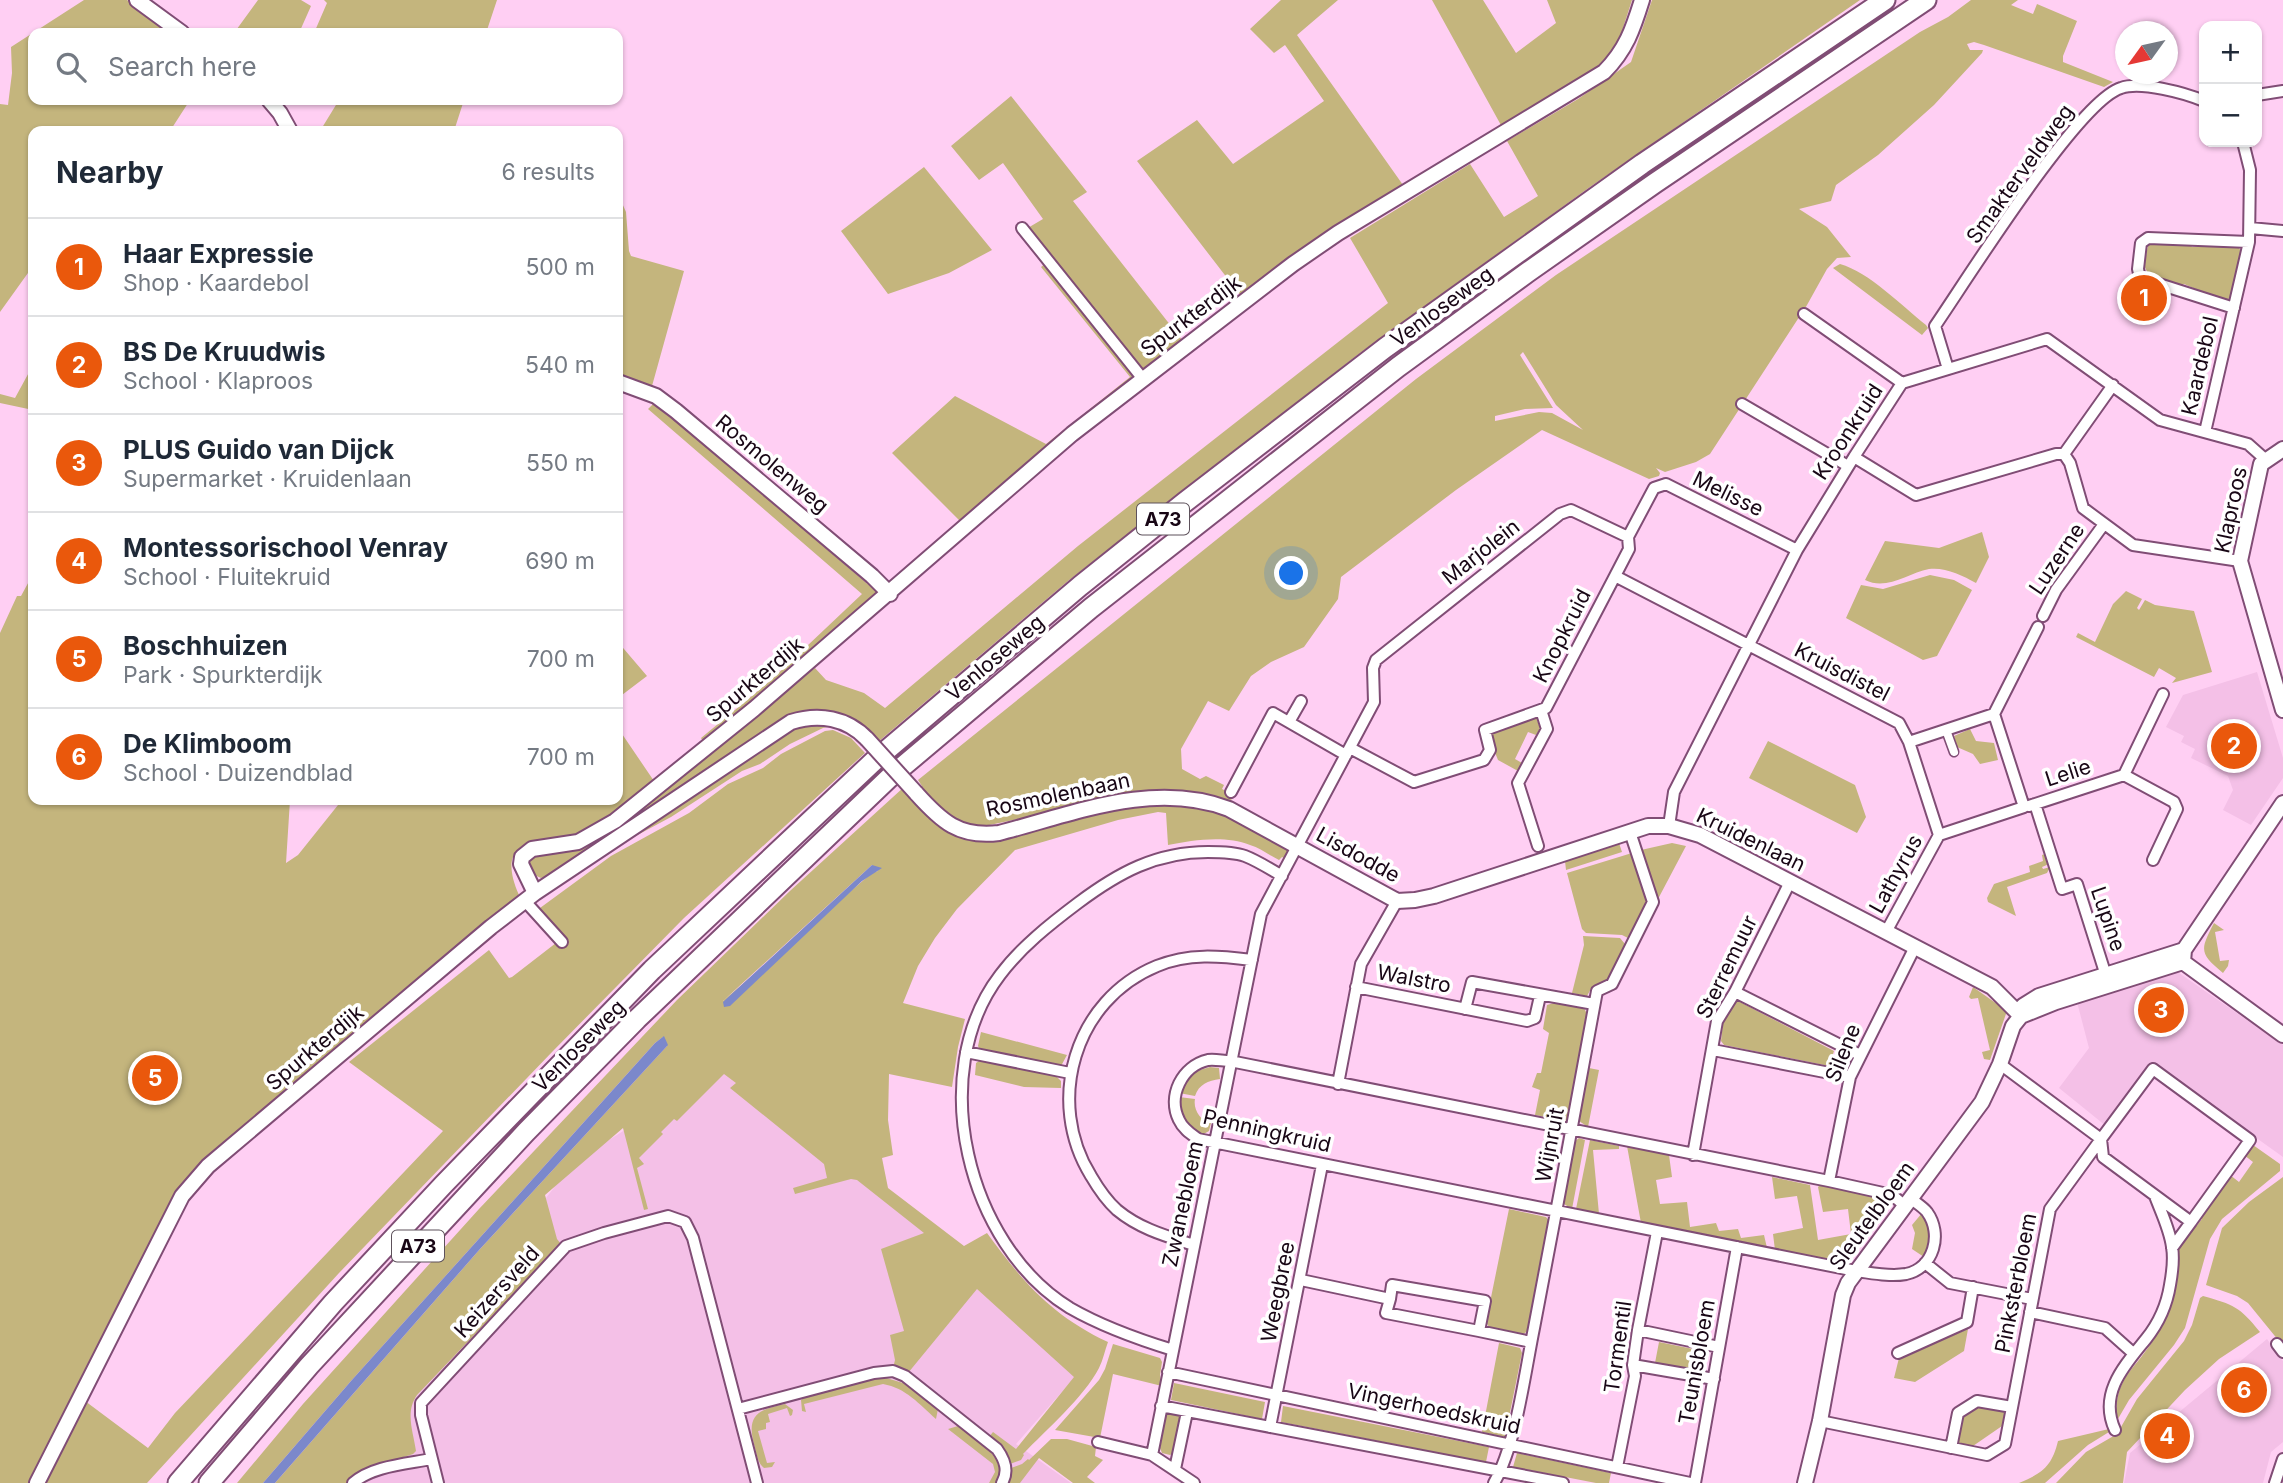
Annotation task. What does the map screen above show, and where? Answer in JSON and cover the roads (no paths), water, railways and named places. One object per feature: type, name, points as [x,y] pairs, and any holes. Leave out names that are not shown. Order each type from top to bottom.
[{"type":"highway","name":"Venloseweg","points":[[226,1426],[333,1303],[416,1214],[652,970],[875,760],[1080,586],[1385,348],[1642,164],[1885,0]]},
{"type":"highway","name":"Venloseweg","points":[[209,1483],[309,1366],[526,1132],[657,1000],[889,778],[1091,608],[1409,359],[1634,198],[1926,0]]},
{"type":"highway","name":"A73","points":[[168,1483],[226,1426]]},
{"type":"highway","name":"A73","points":[[178,1483],[226,1426]]},
{"type":"street","points":[[137,0],[174,28]]},
{"type":"street","name":"Spurkterdijk","points":[[37,1483],[182,1196],[208,1166],[530,897],[521,864],[525,853],[532,849],[578,842],[615,821],[754,709],[890,594],[1072,434],[1293,264],[1338,233],[1604,72],[1619,57],[1631,36],[1642,0]]},
{"type":"street","name":"Smakterveldweg","points":[[1948,369],[1936,326],[2045,166],[2084,117],[2112,91],[2124,86],[2143,86],[2199,100]]},
{"type":"street","points":[[2262,94],[2283,91]]},
{"type":"street","points":[[273,105],[287,126]]},
{"type":"street","name":"Kaardebol","points":[[2205,432],[2249,242],[2250,170],[2244,147]]},
{"type":"street","points":[[2250,228],[2283,232]]},
{"type":"street","points":[[1022,229],[1143,379]]},
{"type":"street","name":"Kaardebol","points":[[2234,308],[2140,278],[2138,269],[2141,243],[2148,238],[2249,242]]},
{"type":"street","points":[[1804,314],[1902,383]]},
{"type":"street","name":"Kroonkruid","points":[[1669,826],[1674,792],[1797,550],[1902,383],[2047,340],[2160,420],[2248,444],[2266,460]]},
{"type":"street","name":"Rosmolenweg","points":[[623,384],[656,396],[676,411],[890,594]]},
{"type":"street","points":[[2064,454],[2113,385]]},
{"type":"street","points":[[1742,404],[1916,495],[2056,454],[2064,454]]},
{"type":"street","name":"Klaproos","points":[[2283,449],[2261,464],[2240,561],[2283,710]]},
{"type":"street","points":[[2064,454],[2070,463],[2083,508],[2133,545],[2240,561]]},
{"type":"street","name":"Melisse","points":[[1628,537],[1654,488],[1666,484],[1797,550]]},
{"type":"street","name":"Marjolein","points":[[1298,846],[1374,702],[1373,668],[1376,660],[1560,514],[1571,510],[1628,537]]},
{"type":"street","name":"Luzerne","points":[[2043,616],[2056,590],[2104,524]]},
{"type":"street","points":[[1628,537],[1629,549],[1615,576],[1749,645]]},
{"type":"street","name":"Knopkruid","points":[[1348,751],[1414,782],[1484,760],[1490,750],[1485,730],[1546,708],[1615,576]]},
{"type":"street","points":[[1909,742],[1994,714],[2038,627]]},
{"type":"street","name":"Kruisdistel","points":[[1749,645],[1899,723],[1909,742]]},
{"type":"street","name":"Lelie","points":[[2030,806],[2124,775],[2164,694]]},
{"type":"street","points":[[1289,722],[1301,701]]},
{"type":"street","name":"Knopkruid","points":[[1538,846],[1518,783],[1547,729],[1541,710]]},
{"type":"street","points":[[1231,792],[1273,713],[1348,751]]},
{"type":"street","points":[[1994,714],[2030,806]]},
{"type":"street","name":"Rosmolenbaan","points":[[530,897],[791,722],[811,717],[830,718],[856,729],[945,822],[960,830],[981,834],[999,833],[1125,800],[1161,796],[1209,801],[1230,809],[1298,846]]},
{"type":"street","points":[[1946,730],[1954,752]]},
{"type":"street","name":"Lathyrus","points":[[1909,742],[1940,835]]},
{"type":"street","name":"Lelie","points":[[2124,775],[2174,802],[2177,810],[2152,860]]},
{"type":"street","points":[[2021,1016],[2108,979],[2183,956],[2283,803]]},
{"type":"street","name":"Lathyrus","points":[[1886,932],[1940,835],[2030,806]]},
{"type":"street","name":"Lupine","points":[[2030,806],[2062,889],[2077,884],[2108,979]]},
{"type":"street","name":"Kruidenlaan","points":[[1397,901],[1415,901],[1434,896],[1648,826],[1669,826],[1700,835],[1992,987],[2021,1016]]},
{"type":"street","name":"Wijnruit","points":[[1494,1483],[1501,1471],[1509,1445],[1531,1342],[1597,991],[1612,984],[1653,902],[1630,832]]},
{"type":"street","name":"Zwanebloem","points":[[1152,1455],[1261,914],[1298,846]]},
{"type":"street","name":"Lisdodde","points":[[1298,846],[1397,901]]},
{"type":"street","points":[[1173,1350],[1115,1331],[1069,1307],[1040,1284],[1008,1247],[974,1177],[965,1139],[961,1119],[966,1052],[980,1010],[999,975],[1057,918],[1108,880],[1137,865],[1163,856],[1191,852],[1244,855],[1282,876]]},
{"type":"street","name":"Sterremuur","points":[[1693,1155],[1717,1021],[1735,992],[1790,882]]},
{"type":"street","points":[[530,897],[562,942]]},
{"type":"street","points":[[1338,1084],[1361,964],[1397,901]]},
{"type":"street","name":"Silene","points":[[1829,1181],[1850,1077],[1915,947]]},
{"type":"street","points":[[1194,1245],[1144,1229],[1115,1209],[1096,1184],[1079,1156],[1071,1133],[1068,1096],[1070,1073],[1087,1028],[1108,1000],[1137,976],[1184,958],[1214,955],[1252,960]]},
{"type":"street","points":[[2183,956],[2283,1035]]},
{"type":"street","name":"Walstro","points":[[1465,1009],[1472,982],[1594,1004]]},
{"type":"street","name":"Walstro","points":[[1356,987],[1527,1021],[1535,1017],[1540,996]]},
{"type":"street","points":[[1735,992],[1860,1055]]},
{"type":"street","name":"Sleutelbloem","points":[[1807,1483],[1843,1295],[1856,1271],[1982,1102],[2000,1064],[2012,1026],[2021,1016]]},
{"type":"street","points":[[1713,1050],[1850,1077]]},
{"type":"street","points":[[966,1052],[1070,1073]]},
{"type":"street","name":"Penningkruid","points":[[1211,1059],[1338,1084],[1892,1195],[1927,1212],[1936,1234],[1933,1252],[1925,1263],[1909,1273],[1889,1276],[1856,1271],[1198,1139],[1186,1130],[1179,1120],[1174,1104],[1181,1078],[1195,1065],[1211,1059]]},
{"type":"street","points":[[2000,1064],[2101,1139],[2103,1157],[2191,1222],[2172,1248]]},
{"type":"street","name":"Pinksterbloem","points":[[1820,1421],[1987,1455],[2005,1444],[2050,1209],[2153,1069],[2251,1141],[2191,1222]]},
{"type":"street","name":"Weegbree","points":[[1270,1427],[1322,1165]]},
{"type":"street","points":[[2115,1430],[2110,1405],[2117,1375],[2147,1337],[2161,1314],[2170,1286],[2172,1248],[2155,1196]]},
{"type":"street","name":"Keizersveld","points":[[438,1483],[430,1458],[421,1403],[566,1246],[668,1216],[685,1222],[693,1238],[757,1483]]},
{"type":"street","name":"Tormentil","points":[[1617,1468],[1635,1376],[1633,1365],[1657,1232]]},
{"type":"street","name":"Teunisbloem","points":[[1693,1483],[1737,1247]]},
{"type":"street","points":[[1925,1263],[1950,1283],[2032,1299]]},
{"type":"street","points":[[1301,1280],[1390,1299]]},
{"type":"street","points":[[1479,1331],[1485,1301],[1392,1285],[1387,1312],[1531,1342]]},
{"type":"street","points":[[1898,1353],[1967,1322],[1973,1287]]},
{"type":"street","points":[[2030,1312],[2105,1328],[2133,1353]]},
{"type":"street","points":[[1639,1330],[1719,1348]]},
{"type":"street","points":[[1633,1365],[1714,1379]]},
{"type":"street","points":[[738,1409],[874,1373],[893,1371],[905,1376],[998,1449],[1006,1468],[1002,1483]]},
{"type":"street","name":"Vingerhoedskruid","points":[[1168,1372],[1693,1483]]},
{"type":"street","points":[[1951,1448],[1958,1413],[1977,1401],[2012,1407]]},
{"type":"street","points":[[1161,1406],[1563,1483]]},
{"type":"street","points":[[1175,1469],[1187,1412]]},
{"type":"street","points":[[1098,1442],[1152,1455],[1194,1483]]},
{"type":"street","points":[[353,1483],[360,1476],[430,1458]]},
{"type":"street","points":[[2275,1483],[2283,1459]]},
{"type":"water","points":[[872,865],[882,868],[862,881],[730,1006],[724,1007],[723,1002]]},
{"type":"water","points":[[664,1036],[668,1045],[480,1249],[275,1483],[263,1483],[351,1381]]},
{"type":"place","name":"Haar Expressie","points":[[2144,298]]},
{"type":"place","name":"BS De Kruudwis","points":[[2234,746]]},
{"type":"place","name":"PLUS Guido van Dijck","points":[[2161,1010]]},
{"type":"place","name":"Boschhuizen","points":[[155,1078]]},
{"type":"place","name":"De Klimboom","points":[[2244,1390]]},
{"type":"place","name":"Montessorischool Venray","points":[[2167,1436]]}]
